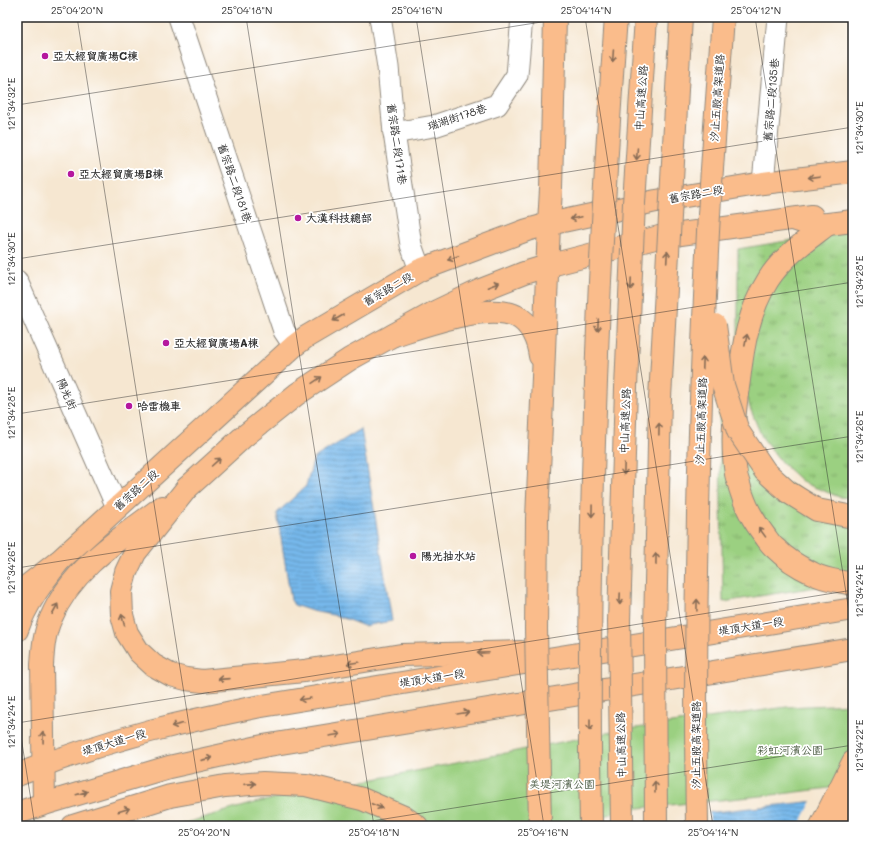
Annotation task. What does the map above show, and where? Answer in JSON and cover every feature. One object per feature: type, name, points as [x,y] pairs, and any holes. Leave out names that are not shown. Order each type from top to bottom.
[{"type":"main road","points":[[540,826],[536,629],[537,519],[551,189],[555,17]]},
{"type":"main road","points":[[591,826],[590,640],[593,473],[597,344],[604,205],[616,17]]},
{"type":"main road","name":"中山高速公路","points":[[622,826],[619,613],[626,388],[646,17]]},
{"type":"main road","points":[[656,826],[655,629],[660,398],[681,17]]},
{"type":"main road","name":"汐止五股高架道路","points":[[697,826],[695,725],[698,479],[708,232],[723,17]]},
{"type":"main road","name":"舊宗路二段","points":[[17,594],[58,562],[294,346],[306,337],[420,270],[527,230],[549,224],[656,201],[763,183],[853,172]]},
{"type":"main road","points":[[44,804],[43,648],[51,617],[61,598],[76,578],[97,556],[187,488],[242,438],[298,394],[350,359],[437,311],[481,290],[524,273],[659,237],[853,211]]},
{"type":"main road","points":[[793,219],[812,224],[853,221]]},
{"type":"main road","points":[[828,224],[795,249],[780,264],[769,278],[759,295],[748,325],[741,361],[735,403],[734,450],[736,475],[746,505],[752,517],[774,547],[789,560],[813,574],[853,584]]},
{"type":"main road","points":[[708,232],[715,322],[723,385],[738,431],[765,471],[788,492],[817,510],[853,517]]},
{"type":"main road","points":[[394,335],[458,316],[483,312],[502,312],[516,316],[526,322],[534,335],[539,350],[543,377]]},
{"type":"main road","points":[[187,488],[135,554],[126,572],[121,591],[122,615],[127,633],[140,652],[153,665],[170,675],[186,679],[202,680],[304,670],[401,655],[606,649]]},
{"type":"main road","points":[[17,630],[22,616],[38,588],[58,562]]},
{"type":"main road","name":"堤頂大道一段","points":[[17,775],[44,764],[148,732],[256,707],[853,609]]},
{"type":"main road","points":[[17,813],[169,767],[263,746],[853,649]]},
{"type":"main road","points":[[821,826],[853,762]]},
{"type":"main road","points":[[73,826],[170,796],[225,786],[263,783],[306,785],[362,799],[404,817],[417,826]]},
{"type":"main road","points":[[835,826],[853,803]]},
{"type":"street","name":"舊宗路二段181巷","points":[[179,17],[284,331],[294,346]]},
{"type":"street","name":"舊宗路二段171巷","points":[[380,17],[388,67],[394,133],[411,245],[420,270]]},
{"type":"street","name":"瑞湖街178巷","points":[[394,133],[434,126],[497,105],[517,75],[522,17]]},
{"type":"street","name":"舊宗路二段135巷","points":[[763,183],[778,17]]},
{"type":"street","name":"陽光街","points":[[17,281],[117,508]]},
{"type":"green space","points":[[853,230],[853,498],[839,497],[804,483],[782,463],[762,437],[750,408],[738,363],[738,249]]},
{"type":"green space","points":[[719,400],[772,475],[853,518],[853,581],[723,602]]},
{"type":"green space","points":[[853,704],[853,785],[781,794],[629,809],[568,826],[175,826],[254,803],[622,730],[787,707]]},
{"type":"water","points":[[361,429],[392,621],[364,626],[338,616],[312,611],[294,605],[291,600],[277,513],[306,486],[314,458]]},
{"type":"water","points":[[853,797],[853,826],[615,826],[641,820]]},
{"type":"pier","points":[[853,795],[852,826],[799,826],[813,799]]},
{"type":"pier","points":[[709,810],[710,826],[613,826],[614,824],[641,818]]},
{"type":"place","name":"亞太經貿廣場C棟","points":[[45,56]]},
{"type":"place","name":"亞太經貿廣場B棟","points":[[71,174]]},
{"type":"place","name":"大漢科技總部","points":[[298,218]]},
{"type":"place","name":"亞太經貿廣場A棟","points":[[166,343]]},
{"type":"place","name":"哈雷機車","points":[[129,406]]},
{"type":"place","name":"陽光抽水站","points":[[413,556]]},
{"type":"park label","name":"彩虹河濱公園","points":[[790,750]]},
{"type":"park label","name":"美堤河濱公園","points":[[562,784]]}]
